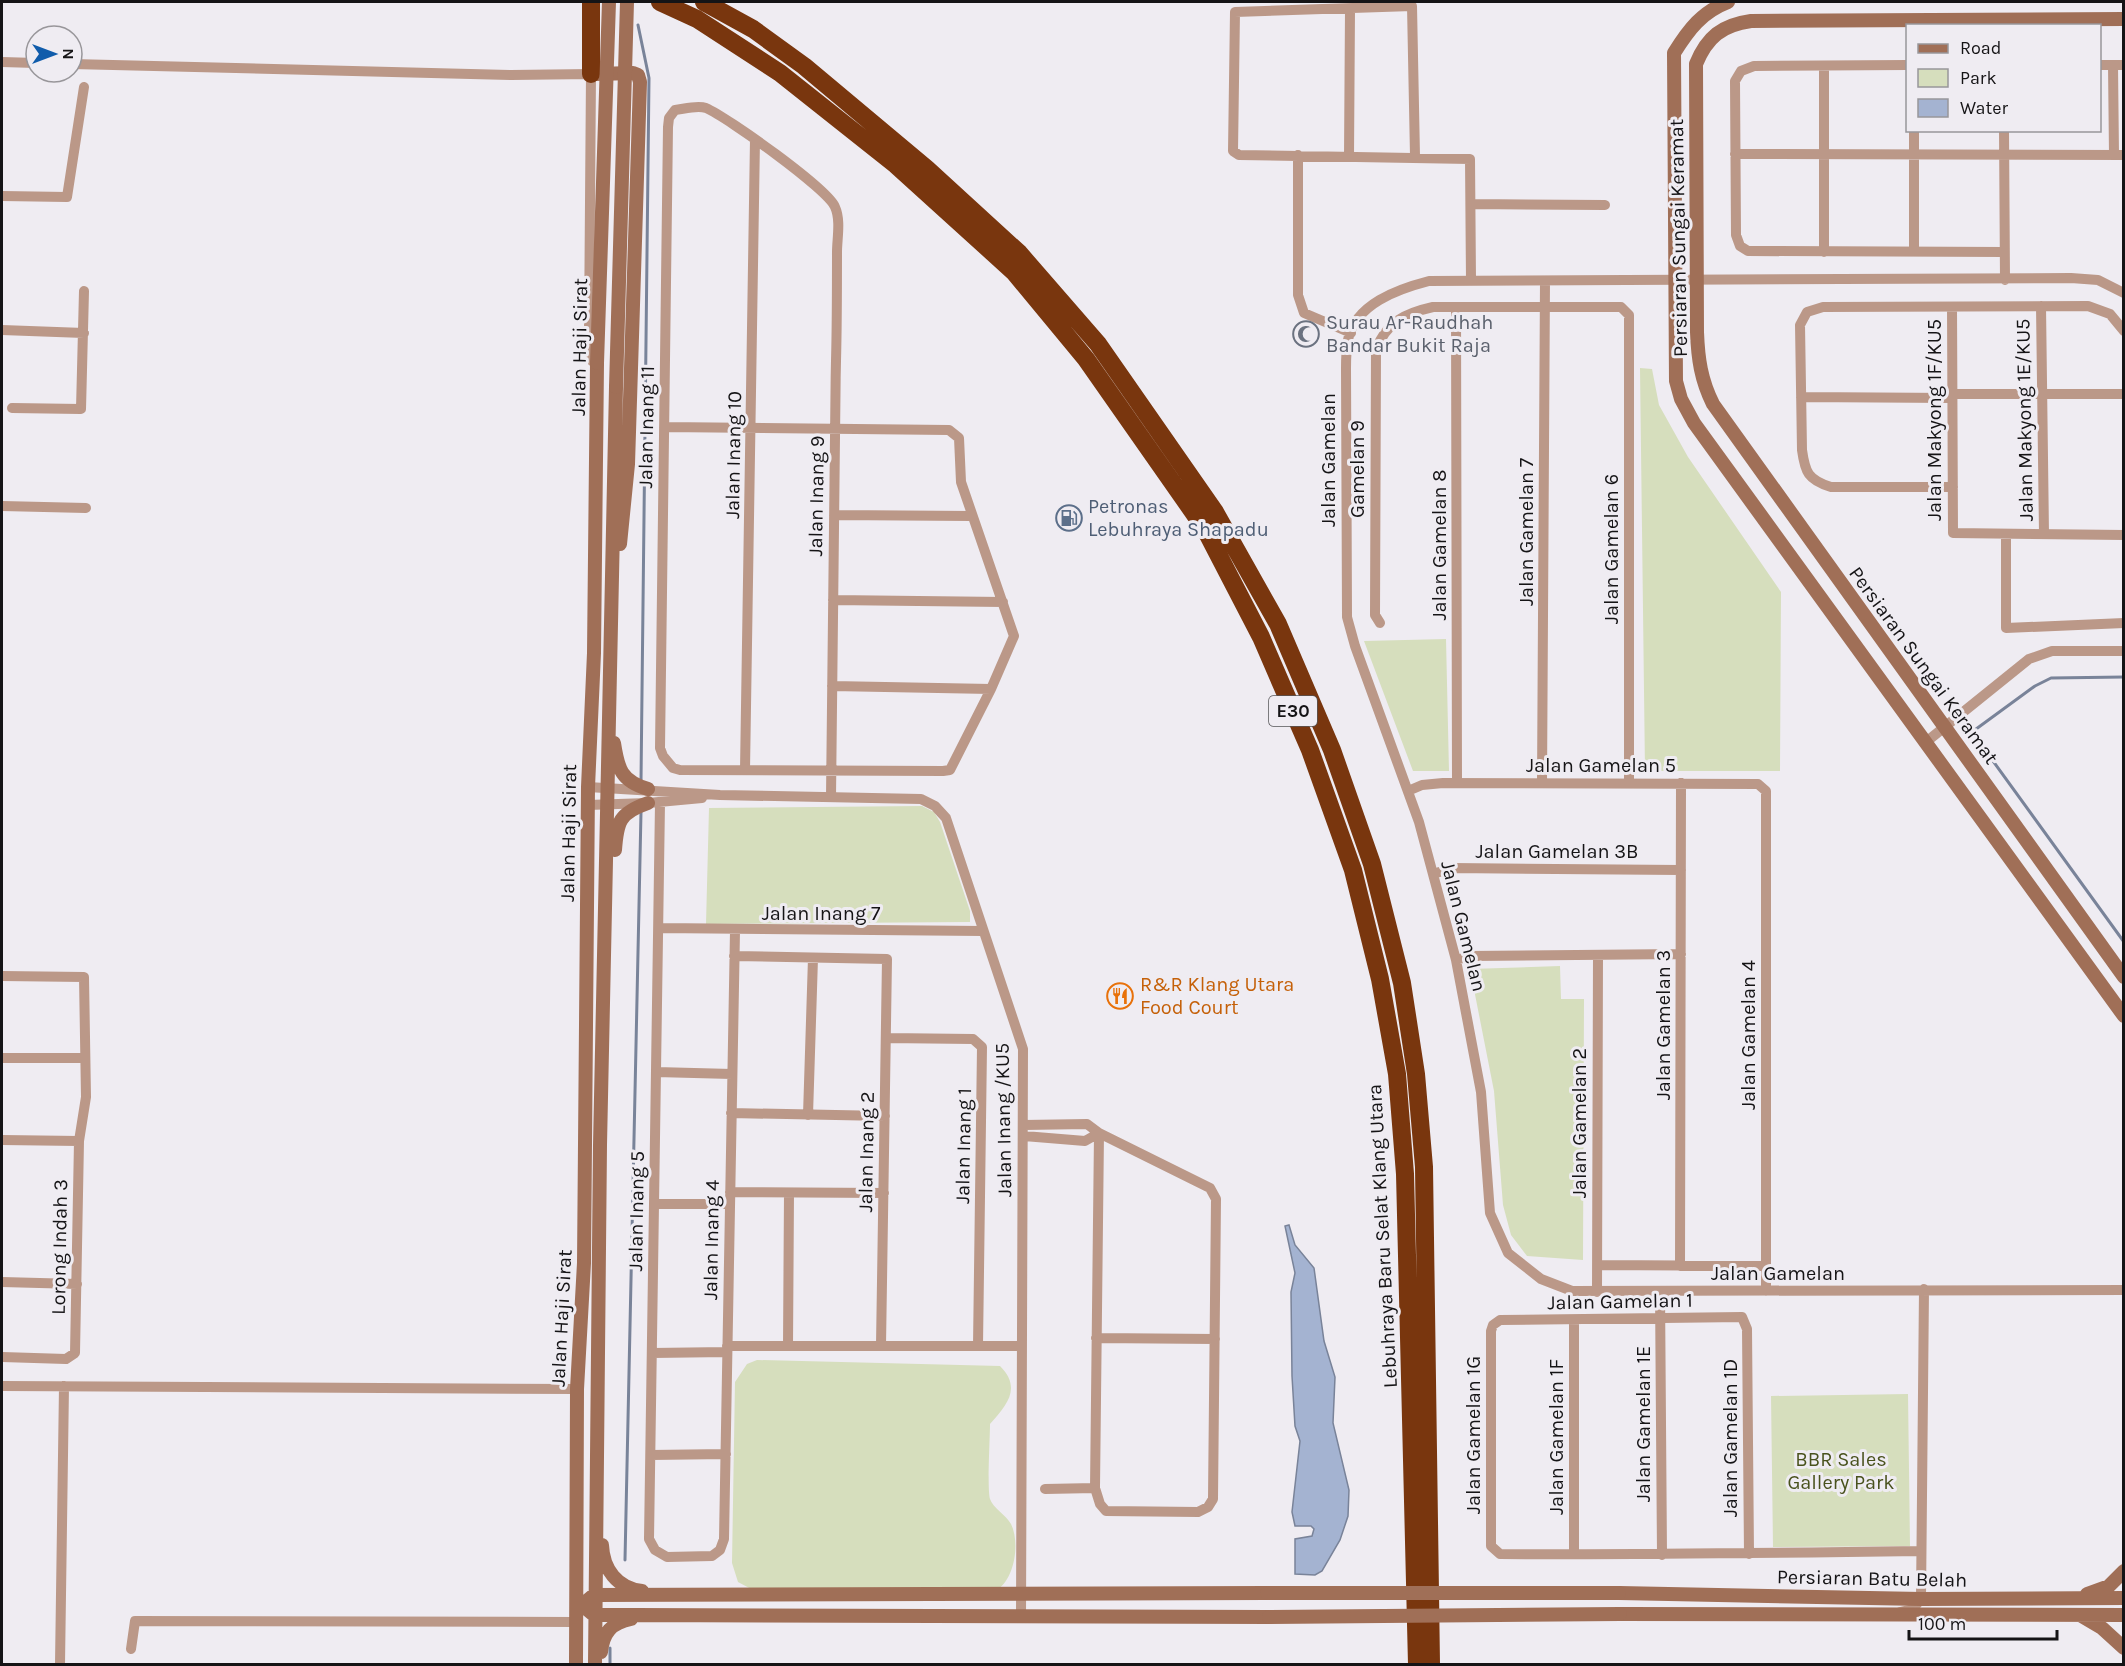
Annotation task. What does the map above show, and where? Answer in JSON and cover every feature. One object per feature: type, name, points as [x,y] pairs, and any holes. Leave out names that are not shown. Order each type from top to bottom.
[{"type":"highway","points":[[591,2],[591,74]]},
{"type":"highway","name":"Lebuhraya Baru Selat Klang Utara","points":[[660,2],[697,19],[780,73],[896,165],[1014,272],[1086,359],[1205,529],[1261,637],[1310,750],[1353,870],[1380,980],[1397,1074],[1406,1174],[1417,1665]]},
{"type":"highway","name":"Lebuhraya Baru Selat Klang Utara","points":[[704,2],[753,29],[804,66],[927,169],[1019,254],[1105,353],[1215,512],[1278,624],[1332,750],[1372,864],[1402,983],[1416,1074],[1424,1167],[1431,1665]]},
{"type":"street","name":"Jalan Haji Sirat","points":[[576,1665],[577,1389],[585,1253],[588,787],[594,653],[597,363],[609,2]]},
{"type":"street","name":"Jalan Haji Sirat","points":[[595,1665],[591,1605],[608,804],[609,636],[627,2]]},
{"type":"street","name":"Persiaran Sungai Keramat","points":[[1728,2],[1711,8],[1690,27],[1674,53],[1676,381],[1681,399],[1694,423],[2124,1016]]},
{"type":"street","points":[[1415,156],[1414,10],[1410,5],[1350,10],[1238,10],[1233,15],[1233,151],[1239,155],[1415,156],[1470,159],[1471,281]]},
{"type":"street","points":[[1349,156],[1350,10]]},
{"type":"street","name":"Persiaran Sungai Keramat","points":[[2124,19],[1751,21],[1733,23],[1717,31],[1702,48],[1696,64],[1698,365],[1704,387],[1713,404],[2124,977]]},
{"type":"street","points":[[2,62],[24,63]]},
{"type":"street","points":[[84,64],[511,75],[633,73],[638,75],[640,82],[628,464],[609,636]]},
{"type":"street","points":[[1906,65],[1754,66],[1741,70],[1735,81],[1736,235],[1740,246],[1748,251],[2004,252]]},
{"type":"street","points":[[1735,154],[2119,155],[2118,65],[2101,65]]},
{"type":"street","points":[[1824,66],[1824,252]]},
{"type":"street","points":[[591,74],[589,332],[597,418]]},
{"type":"street","points":[[2,196],[67,197],[84,87]]},
{"type":"street","name":"Jalan Inang 11","points":[[830,198],[755,140],[700,107],[675,110],[669,118],[661,753],[673,768],[680,770],[950,770],[991,689]]},
{"type":"street","points":[[1914,132],[1914,252]]},
{"type":"street","points":[[2004,132],[2005,280]]},
{"type":"street","name":"Jalan Inang 10","points":[[745,770],[755,140]]},
{"type":"street","points":[[1298,155],[1298,295],[1304,313],[1351,333]]},
{"type":"street","name":"Jalan Inang 9","points":[[830,198],[837,218],[831,797]]},
{"type":"street","points":[[1471,204],[1605,205]]},
{"type":"street","name":"Jalan Gamelan","points":[[2124,293],[2098,280],[2071,278],[1429,281],[1400,288],[1372,305],[1351,333],[1346,369],[1347,617],[1354,646],[1408,790],[1456,960],[1481,1092],[1490,1213],[1508,1253],[1542,1279],[1572,1292],[2124,1290]]},
{"type":"street","name":"Jalan Gamelan 7","points":[[1542,783],[1545,281]]},
{"type":"street","points":[[12,408],[81,409],[84,291]]},
{"type":"street","name":"Jalan Makyong 1E/KU5","points":[[2041,306],[2044,534]]},
{"type":"street","points":[[1953,487],[1831,487],[1814,482],[1804,467],[1801,397],[1800,325],[1807,312],[1823,307],[2088,306],[2110,314],[2124,331]]},
{"type":"street","name":"Gamelan 9","points":[[1380,623],[1375,615],[1376,350],[1381,335],[1396,320],[1413,312],[1433,307],[1456,307]]},
{"type":"street","points":[[1456,307],[1545,307]]},
{"type":"street","name":"Jalan Gamelan 8","points":[[1456,307],[1457,783]]},
{"type":"street","name":"Jalan Gamelan 6","points":[[1545,307],[1621,307],[1629,315],[1629,783]]},
{"type":"street","name":"Jalan Makyong 1F/KU5","points":[[1952,307],[1953,533],[2006,534]]},
{"type":"street","points":[[2,330],[84,333]]},
{"type":"street","points":[[1801,397],[2124,394]]},
{"type":"street","points":[[664,427],[835,427],[948,430],[956,433],[959,438],[960,475],[1014,636],[991,689],[832,686]]},
{"type":"street","points":[[2,506],[86,508]]},
{"type":"street","points":[[834,516],[972,516]]},
{"type":"street","points":[[2124,535],[2006,534],[2006,628],[2124,623]]},
{"type":"street","points":[[833,600],[1003,602]]},
{"type":"street","points":[[1926,742],[1944,725],[2029,659],[2052,651],[2124,651]]},
{"type":"street","points":[[609,714],[616,758],[631,786]]},
{"type":"street","name":"Jalan Gamelan 5","points":[[1408,790],[1422,785],[1443,783],[1758,784]]},
{"type":"street","name":"Jalan Gamelan 3","points":[[1680,1266],[1681,783]]},
{"type":"street","name":"Jalan Gamelan 4","points":[[1758,784],[1766,791],[1766,1291]]},
{"type":"street","points":[[588,787],[631,786],[648,789]]},
{"type":"street","name":"Jalan Inang /KU5","points":[[648,789],[720,795],[921,799],[935,806],[946,818],[1022,1041],[1024,1131],[1021,1617]]},
{"type":"street","name":"Jalan Inang /KU5","points":[[654,803],[720,795]]},
{"type":"street","points":[[588,805],[631,806],[654,803]]},
{"type":"street","name":"Jalan Inang 5","points":[[654,803],[659,928],[649,1539],[655,1550],[667,1557],[712,1556],[720,1550]]},
{"type":"street","points":[[604,954],[617,827],[631,806]]},
{"type":"street","name":"Jalan Gamelan 3B","points":[[1433,874],[1452,868],[1681,870]]},
{"type":"street","name":"Jalan Inang 7","points":[[659,928],[735,931],[983,931]]},
{"type":"street","name":"Jalan Inang 4","points":[[720,1550],[724,1539],[735,931]]},
{"type":"street","points":[[1456,960],[1470,956],[1681,954]]},
{"type":"street","name":"Jalan Gamelan 2","points":[[1597,1292],[1598,955]]},
{"type":"street","points":[[734,956],[813,958],[808,1114]]},
{"type":"street","name":"Jalan Inang 2","points":[[813,958],[887,960],[881,1346]]},
{"type":"street","name":"Lorong Indah 3","points":[[2,976],[84,977],[86,1097],[79,1142],[75,1353],[66,1359],[2,1357]]},
{"type":"street","name":"Jalan Inang 1","points":[[886,1038],[973,1039],[982,1047],[978,1346]]},
{"type":"street","points":[[2,1058],[85,1058]]},
{"type":"street","points":[[656,1071],[732,1074]]},
{"type":"street","points":[[731,1113],[885,1116]]},
{"type":"street","points":[[1024,1131],[1087,1124],[1099,1133],[1210,1188],[1216,1199],[1213,1500],[1208,1507],[1198,1512],[1106,1511],[1100,1504],[1095,1488],[1099,1133]]},
{"type":"street","points":[[1024,1131],[1085,1141],[1099,1133]]},
{"type":"street","points":[[2,1140],[79,1142]]},
{"type":"street","points":[[654,1204],[789,1193],[884,1193]]},
{"type":"street","points":[[788,1346],[789,1193]]},
{"type":"street","points":[[1597,1265],[1766,1266]]},
{"type":"street","points":[[2,1282],[76,1284]]},
{"type":"street","points":[[1886,1614],[1913,1609],[1921,1599],[1924,1289]]},
{"type":"street","name":"Jalan Gamelan 1E","points":[[1660,1292],[1662,1555]]},
{"type":"street","name":"Jalan Gamelan 1","points":[[1493,1325],[1500,1320],[1742,1317],[1744,1323]]},
{"type":"street","name":"Jalan Gamelan 1F","points":[[1574,1320],[1574,1554]]},
{"type":"street","name":"Jalan Gamelan 1D","points":[[1744,1323],[1747,1329],[1749,1554]]},
{"type":"street","name":"Jalan Gamelan 1G","points":[[1493,1325],[1491,1331],[1491,1546],[1500,1554],[1574,1554]]},
{"type":"street","points":[[1096,1338],[1215,1340]]},
{"type":"street","points":[[597,1345],[601,1393],[602,1558],[617,1582],[634,1590],[663,1595]]},
{"type":"street","points":[[652,1353],[788,1346],[1021,1346]]},
{"type":"street","points":[[2,1386],[577,1389]]},
{"type":"street","points":[[60,1665],[64,1386]]},
{"type":"street","points":[[651,1455],[726,1454]]},
{"type":"street","points":[[1045,1489],[1095,1488]]},
{"type":"street","points":[[575,1548],[582,1561],[582,1596],[591,1605],[654,1615]]},
{"type":"street","points":[[1574,1554],[1922,1551]]},
{"type":"street","points":[[2077,1598],[2109,1586],[2124,1571]]},
{"type":"street","name":"Persiaran Batu Belah","points":[[663,1595],[1619,1593],[1921,1599],[2124,1598]]},
{"type":"street","points":[[582,1665],[583,1616],[591,1605],[663,1595]]},
{"type":"street","name":"Persiaran Batu Belah","points":[[654,1615],[1021,1617],[1620,1614],[2124,1615]]},
{"type":"street","points":[[600,1665],[603,1636],[609,1629],[623,1621],[654,1615]]},
{"type":"street","points":[[2080,1615],[2102,1628],[2124,1648]]},
{"type":"street","points":[[131,1649],[135,1621],[575,1622]]},
{"type":"green space","points":[[1640,368],[1652,369],[1659,405],[1688,457],[1781,592],[1780,771],[1645,771]]},
{"type":"green space","points":[[1446,639],[1449,771],[1413,771],[1364,641]]},
{"type":"green space","points":[[922,806],[934,812],[940,822],[970,911],[970,922],[706,924],[709,808]]},
{"type":"green space","points":[[1560,966],[1561,999],[1584,999],[1583,1260],[1527,1256],[1511,1235],[1503,1205],[1494,1091],[1470,969]]},
{"type":"green space","points":[[757,1360],[1000,1366],[1007,1374],[1011,1389],[1010,1396],[1002,1410],[990,1424],[989,1485],[990,1499],[1011,1524],[1014,1532],[1014,1559],[1004,1584],[998,1589],[753,1590],[738,1582],[732,1563],[735,1382],[747,1364]]},
{"type":"green space","name":"BBR Sales Gallery Park","points":[[1908,1394],[1910,1546],[1773,1547],[1771,1396]]},
{"type":"water","points":[[1289,1225],[1295,1245],[1314,1268],[1324,1341],[1335,1377],[1333,1423],[1349,1490],[1348,1516],[1340,1540],[1322,1571],[1315,1575],[1295,1574],[1295,1539],[1312,1536],[1314,1529],[1311,1526],[1295,1526],[1292,1512],[1300,1441],[1295,1426],[1292,1376],[1291,1292],[1295,1273],[1285,1226]]},
{"type":"waterway","points":[[638,25],[649,78],[641,781]]},
{"type":"waterway","points":[[2124,677],[2051,678],[2035,686],[1972,732],[2124,942]]},
{"type":"waterway","points":[[625,1560],[641,812]]},
{"type":"waterway","points":[[610,1648],[610,1664]]},
{"type":"place","name":"Surau Ar-Raudhah Bandar Bukit Raja","points":[[1306,334]]},
{"type":"place","name":"Petronas Lebuhraya Shapadu","points":[[1069,518]]},
{"type":"place","name":"R&R Klang Utara Food Court","points":[[1120,996]]}]
